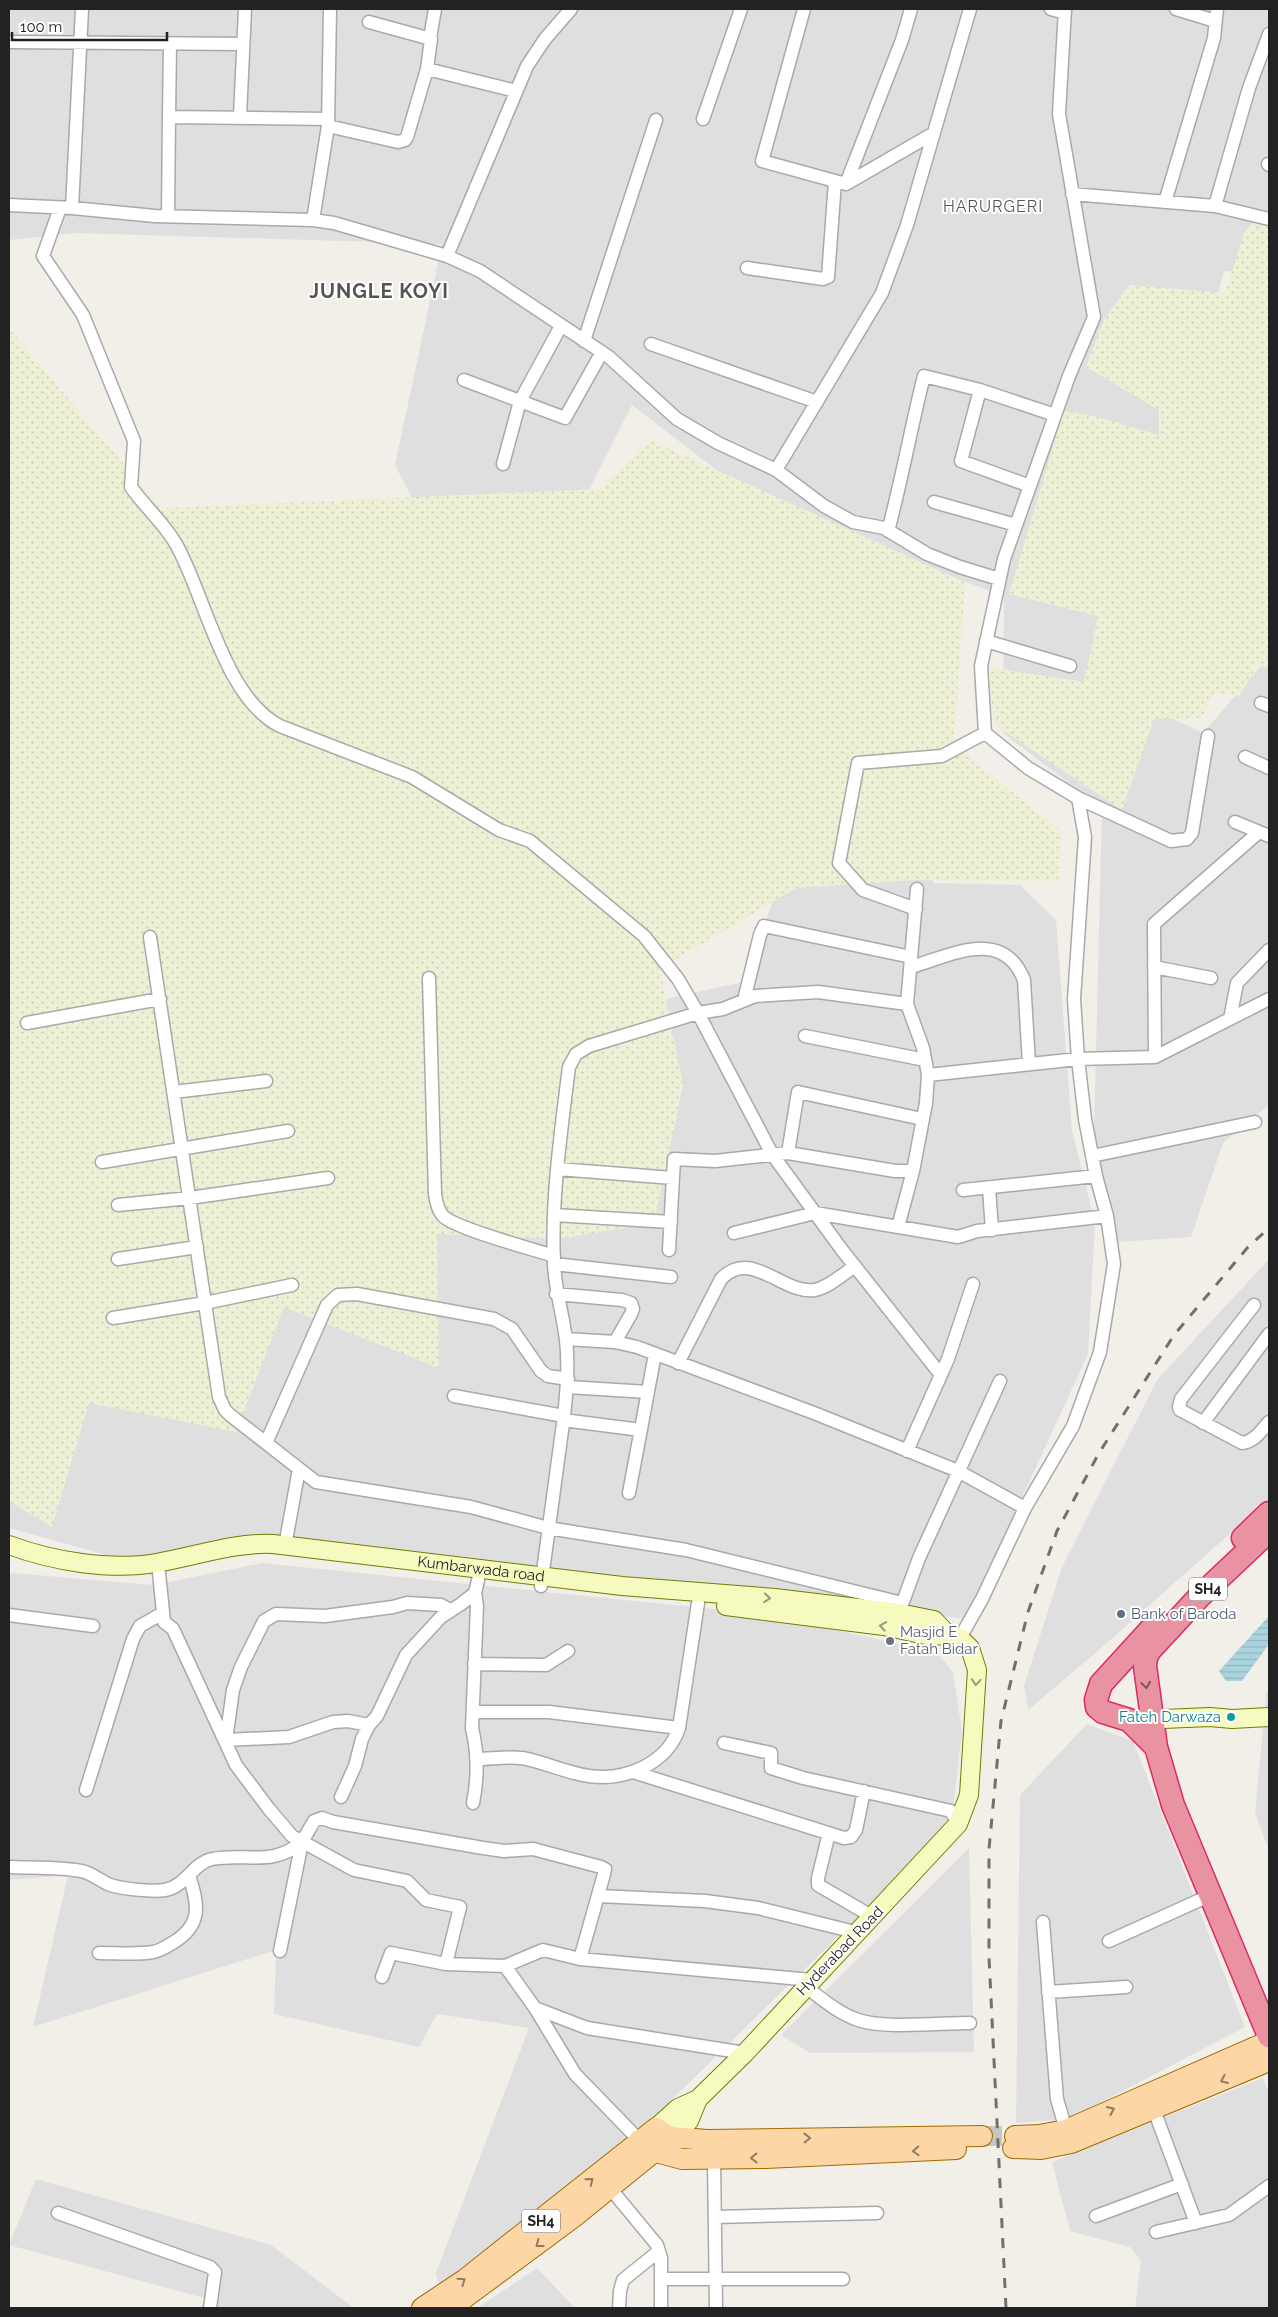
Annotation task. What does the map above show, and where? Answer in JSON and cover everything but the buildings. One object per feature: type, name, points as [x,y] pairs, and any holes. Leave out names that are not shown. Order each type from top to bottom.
[{"type":"highway","name":"SH4","points":[[1129,1720],[1104,1712],[1097,1707],[1096,1700],[1100,1684],[1188,1588],[1269,1513]]},
{"type":"highway","name":"SH4","points":[[1153,1720],[1145,1666],[1146,1657],[1150,1650],[1199,1597],[1269,1532]]},
{"type":"highway","points":[[1129,1720],[1156,1747]]},
{"type":"highway","points":[[1153,1720],[1156,1747],[1173,1805],[1269,2036]]},
{"type":"main road","points":[[1269,2041],[1066,2130],[1014,2142],[1041,2149],[1071,2143],[1269,2061]]},
{"type":"main road","points":[[640,2140],[656,2152],[682,2159],[714,2159],[982,2142],[716,2140],[664,2133]]},
{"type":"main road","name":"Hyderabad Road","points":[[422,2308],[464,2280],[532,2228],[640,2140],[664,2133]]},
{"type":"main road","name":"Hyderabad Road","points":[[452,2308],[656,2152],[664,2133]]},
{"type":"street","points":[[82,9],[66,208],[43,256],[83,314],[134,441],[130,487],[177,546],[216,638],[239,685],[254,708],[264,717],[280,726],[412,777],[498,830],[530,841],[644,936],[678,979],[698,1013],[772,1154],[855,1266],[941,1375]]},
{"type":"street","points":[[240,117],[245,9]]},
{"type":"street","points":[[313,220],[328,122],[330,9]]},
{"type":"street","points":[[169,117],[240,117],[328,122],[398,142],[405,140],[427,69],[435,9]]},
{"type":"street","points":[[448,256],[531,59],[571,9]]},
{"type":"street","points":[[703,120],[741,9]]},
{"type":"street","points":[[804,9],[761,159],[763,162],[841,183],[934,133]]},
{"type":"street","points":[[748,268],[824,279],[828,277],[841,183],[902,40],[912,9]]},
{"type":"street","points":[[776,470],[882,293],[906,225],[970,9]]},
{"type":"street","points":[[1051,9],[1065,11],[1059,114],[1094,317],[1055,415],[1004,559],[981,666],[985,733],[1028,768],[1078,798],[1171,841],[1187,839],[1192,833],[1208,736]]},
{"type":"street","points":[[1165,202],[1214,38],[1216,15],[1176,9]]},
{"type":"street","points":[[369,22],[430,38]]},
{"type":"street","points":[[1215,206],[1250,88],[1269,34]]},
{"type":"street","points":[[9,42],[243,44]]},
{"type":"street","points":[[168,216],[170,44]]},
{"type":"street","points":[[427,69],[516,91]]},
{"type":"street","points":[[584,341],[656,120]]},
{"type":"street","points":[[1072,194],[1215,206],[1269,219]]},
{"type":"street","points":[[9,206],[66,208],[168,216],[313,220],[334,223],[448,256],[480,271],[602,352],[643,386],[677,419],[718,443],[776,470],[824,506],[854,522],[884,528],[927,554],[960,567],[1000,579]]},
{"type":"street","points":[[503,464],[520,401],[561,326]]},
{"type":"street","points":[[651,344],[817,402]]},
{"type":"street","points":[[464,380],[565,418],[602,352]]},
{"type":"street","points":[[888,531],[902,474],[910,428],[924,376],[980,390],[1055,415]]},
{"type":"street","points":[[980,390],[961,461],[1030,486]]},
{"type":"street","points":[[934,502],[1016,525]]},
{"type":"street","points":[[986,641],[1070,666]]},
{"type":"street","points":[[916,909],[863,890],[839,863],[858,763],[942,756],[985,733]]},
{"type":"street","points":[[1245,757],[1269,768]]},
{"type":"street","points":[[954,1637],[982,1599],[1026,1508],[1073,1426],[1100,1352],[1114,1264],[1107,1216],[1092,1156],[1078,1059],[1074,999],[1084,837],[1078,798]]},
{"type":"street","points":[[1155,1057],[1154,924],[1264,834],[1235,822]]},
{"type":"street","points":[[898,1227],[913,1171],[926,1102],[928,1075],[923,1048],[907,1004],[917,889]]},
{"type":"street","points":[[744,1000],[760,935],[764,926],[911,962],[982,948],[996,950],[1009,956],[1019,968],[1024,980],[1029,1064]]},
{"type":"street","points":[[150,937],[221,1403],[230,1415],[316,1482],[471,1507],[548,1528],[686,1550],[900,1608],[919,1558],[1000,1381]]},
{"type":"street","points":[[1230,1019],[1235,986],[1269,950]]},
{"type":"street","points":[[1154,967],[1211,978]]},
{"type":"street","points":[[429,978],[435,1194],[437,1206],[442,1215],[455,1223],[554,1260],[671,1277]]},
{"type":"street","points":[[541,1581],[568,1383],[566,1340],[556,1294],[554,1215],[569,1067],[576,1054],[602,1041],[698,1013],[723,1009],[755,996],[818,992],[907,1004]]},
{"type":"street","points":[[928,1075],[1078,1059],[1155,1057],[1269,999]]},
{"type":"street","points":[[27,1022],[160,1000]]},
{"type":"street","points":[[805,1036],[925,1060]]},
{"type":"street","points":[[174,1092],[266,1081]]},
{"type":"street","points":[[788,1153],[798,1092],[922,1119]]},
{"type":"street","points":[[1092,1156],[1255,1122]]},
{"type":"street","points":[[102,1162],[288,1132]]},
{"type":"street","points":[[669,1250],[674,1159],[715,1161],[788,1153],[895,1171],[913,1171]]},
{"type":"street","points":[[558,1169],[673,1178]]},
{"type":"street","points":[[962,1190],[1096,1176]]},
{"type":"street","points":[[118,1205],[190,1198],[328,1178]]},
{"type":"street","points":[[989,1188],[992,1230]]},
{"type":"street","points":[[734,1233],[815,1213],[958,1236],[1107,1216]]},
{"type":"street","points":[[554,1215],[671,1222]]},
{"type":"street","points":[[118,1259],[197,1247]]},
{"type":"street","points":[[678,1362],[721,1279],[730,1271],[738,1268],[750,1268],[799,1287],[815,1290],[827,1285],[855,1266]]},
{"type":"street","points":[[113,1318],[205,1303],[292,1284]]},
{"type":"street","points":[[908,1451],[941,1375],[973,1284]]},
{"type":"street","points":[[266,1443],[327,1305],[338,1295],[357,1294],[494,1320],[512,1329],[541,1371],[548,1376],[568,1383],[648,1392]]},
{"type":"street","points":[[556,1294],[622,1300],[631,1304],[633,1309],[615,1342]]},
{"type":"street","points":[[1254,1305],[1178,1403],[1180,1410],[1242,1443],[1255,1438],[1269,1422]]},
{"type":"street","points":[[1203,1423],[1269,1334]]},
{"type":"street","points":[[566,1340],[615,1342],[678,1362],[814,1413],[958,1471],[1026,1508]]},
{"type":"street","points":[[629,1493],[656,1354]]},
{"type":"street","points":[[454,1396],[563,1418],[641,1430]]},
{"type":"street","points":[[286,1546],[299,1469]]},
{"type":"street","name":"Kumbarwada road","points":[[10,1554],[134,1566],[256,1544],[286,1546],[698,1603],[884,1626],[930,1636],[954,1637]]},
{"type":"street","name":"Kumbarwada road","points":[[10,1554],[40,1567],[77,1573],[159,1573],[254,1552],[476,1586],[541,1581],[900,1608],[934,1620],[970,1648],[977,1670],[969,1795]]},
{"type":"street","points":[[159,1573],[164,1622],[173,1629],[236,1765],[243,1776],[292,1836],[354,1870],[407,1881],[426,1900],[460,1907],[446,1964]]},
{"type":"street","points":[[341,1797],[355,1766],[362,1739],[369,1725],[377,1716],[406,1655],[426,1631],[450,1610],[461,1604],[476,1586]]},
{"type":"street","points":[[473,1803],[476,1786],[472,1712],[477,1606],[476,1586]]},
{"type":"street","points":[[226,1740],[233,1690],[241,1667],[264,1621],[276,1614],[325,1616],[393,1608],[407,1603],[441,1604],[450,1610]]},
{"type":"street","points":[[476,1760],[521,1758],[597,1777],[633,1772],[654,1763],[673,1741],[679,1728],[698,1603]]},
{"type":"street","points":[[86,1790],[133,1638],[140,1626],[163,1614]]},
{"type":"street","points":[[9,1615],[93,1626]]},
{"type":"street","points":[[474,1664],[542,1666],[549,1664],[568,1651]]},
{"type":"street","points":[[472,1712],[549,1712],[679,1728]]},
{"type":"street","points":[[1129,1720],[1269,1717]]},
{"type":"street","points":[[226,1740],[289,1737],[332,1722],[348,1721],[369,1725]]},
{"type":"street","points":[[724,1743],[771,1753],[771,1768],[803,1778],[951,1811],[958,1824]]},
{"type":"street","points":[[633,1772],[844,1838],[851,1837],[856,1830],[864,1791]]},
{"type":"street","name":"Hyderabad Road","points":[[664,2133],[689,2122],[698,2099],[858,1933],[958,1824],[969,1795]]},
{"type":"street","points":[[280,1951],[302,1842],[314,1821],[322,1818],[333,1822],[483,1848],[504,1851],[533,1850],[596,1865],[605,1869],[580,1958]]},
{"type":"street","points":[[830,1834],[818,1878],[818,1885],[873,1917]]},
{"type":"street","points":[[12,1867],[82,1871],[112,1886],[160,1891],[174,1887],[206,1861],[239,1857],[268,1858],[289,1853],[302,1842]]},
{"type":"street","points":[[99,1953],[155,1952],[186,1934],[195,1921],[196,1909],[195,1896],[189,1875]]},
{"type":"street","points":[[1109,1941],[1212,1895]]},
{"type":"street","points":[[598,1896],[705,1901],[758,1908],[858,1933]]},
{"type":"street","points":[[1043,1922],[1057,2099],[1066,2130]]},
{"type":"street","points":[[382,1977],[391,1953],[446,1964],[505,1966],[543,1950],[580,1958],[809,1984],[836,2010],[858,2020],[877,2024],[970,2023]]},
{"type":"street","points":[[505,1966],[535,2008],[575,2074],[640,2140]]},
{"type":"street","points":[[1048,1992],[1126,1988]]},
{"type":"street","points":[[535,2008],[587,2028],[745,2052]]},
{"type":"street","points":[[1154,2110],[1196,2223]]},
{"type":"street","points":[[714,2159],[716,2308]]},
{"type":"street","points":[[1096,2216],[1182,2184]]},
{"type":"street","points":[[1156,2232],[1234,2212],[1269,2186]]},
{"type":"street","points":[[610,2188],[649,2233],[659,2251],[661,2308]]},
{"type":"street","points":[[58,2213],[210,2268],[215,2272],[216,2279],[210,2308]]},
{"type":"street","points":[[715,2217],[878,2213]]},
{"type":"street","points":[[619,2308],[620,2291],[624,2280],[659,2251]]},
{"type":"street","points":[[661,2278],[842,2279]]},
{"type":"shaded area","points":[[9,9],[1269,9],[1269,273],[1224,271],[1114,691],[1203,733],[1261,666],[1269,669],[1269,1105],[1223,1143],[1191,1237],[1117,1242],[1094,1134],[1102,808],[1003,733],[1004,596],[766,508],[632,405],[512,640],[471,614],[395,465],[442,244],[75,233],[9,240]]},
{"type":"shaded area","points":[[850,692],[948,720],[933,883],[1020,885],[1056,920],[1072,1131],[1095,1222],[1088,1354],[966,1619],[250,1536],[128,1561],[9,1528],[9,1322],[543,1026],[743,982]]},
{"type":"shaded area","points":[[1269,1259],[1269,1499],[1099,1650],[1028,1710],[1024,1686],[1062,1567],[1157,1380]]},
{"type":"shaded area","points":[[262,1563],[762,1614],[936,1652],[953,1672],[962,1731],[952,1818],[914,1862],[643,2128],[439,2285],[436,2273],[529,2028],[437,2014],[419,2047],[274,2014],[276,1950],[33,2027],[68,1875],[9,1880],[9,1575],[12,1573],[154,1585]]},
{"type":"shaded area","points":[[1269,1689],[1269,1851],[1255,1813],[1266,1694]]},
{"type":"shaded area","points":[[1087,1724],[1133,1741],[1245,2027],[1069,2119],[1016,2123],[1020,1795]]},
{"type":"shaded area","points":[[969,1848],[974,2052],[810,2053],[781,2035]]},
{"type":"shaded area","points":[[1263,2078],[1269,2094],[1269,2308],[1135,2308],[1141,2261],[1130,2247],[1070,2231],[1052,2162]]},
{"type":"shaded area","points":[[36,2179],[271,2245],[354,2308],[202,2308],[204,2298],[9,2245]]},
{"type":"shaded area","points":[[537,2268],[575,2308],[477,2308]]},
{"type":"green space","points":[[1257,218],[1269,219],[1269,669],[1258,664],[1240,696],[1215,692],[1201,718],[1154,719],[1122,810],[995,725],[987,667],[1084,682],[1098,616],[1009,594],[1064,411],[1098,417],[1159,435],[1159,410],[1086,367],[1103,321],[1129,285],[1225,293],[1244,233]]},
{"type":"green space","points":[[9,328],[161,508],[600,489],[650,440],[965,582],[954,745],[1061,831],[1058,881],[914,880],[796,888],[660,969],[683,1085],[654,1223],[559,1239],[437,1234],[439,1368],[284,1307],[236,1432],[89,1403],[52,1527],[9,1501]]},
{"type":"water","points":[[1269,1616],[1269,1644],[1242,1681],[1226,1681],[1219,1671]]},
{"type":"tunnel","points":[[982,2136],[1015,2136]]},
{"type":"railway","points":[[1006,2308],[989,1957],[989,1849],[1001,1721],[1028,1612],[1057,1531],[1099,1453],[1174,1335],[1248,1247],[1269,1228]]},
{"type":"place","name":"Bank of Baroda","points":[[1121,1614]]},
{"type":"place","name":"Masjid E Fatah Bidar","points":[[890,1641]]},
{"type":"place","name":"Fateh Darwaza","points":[[1231,1717]]},
{"type":"district","name":"HARURGERI","points":[[993,206]]},
{"type":"district","name":"JUNGLE KOYI","points":[[379,291]]}]
